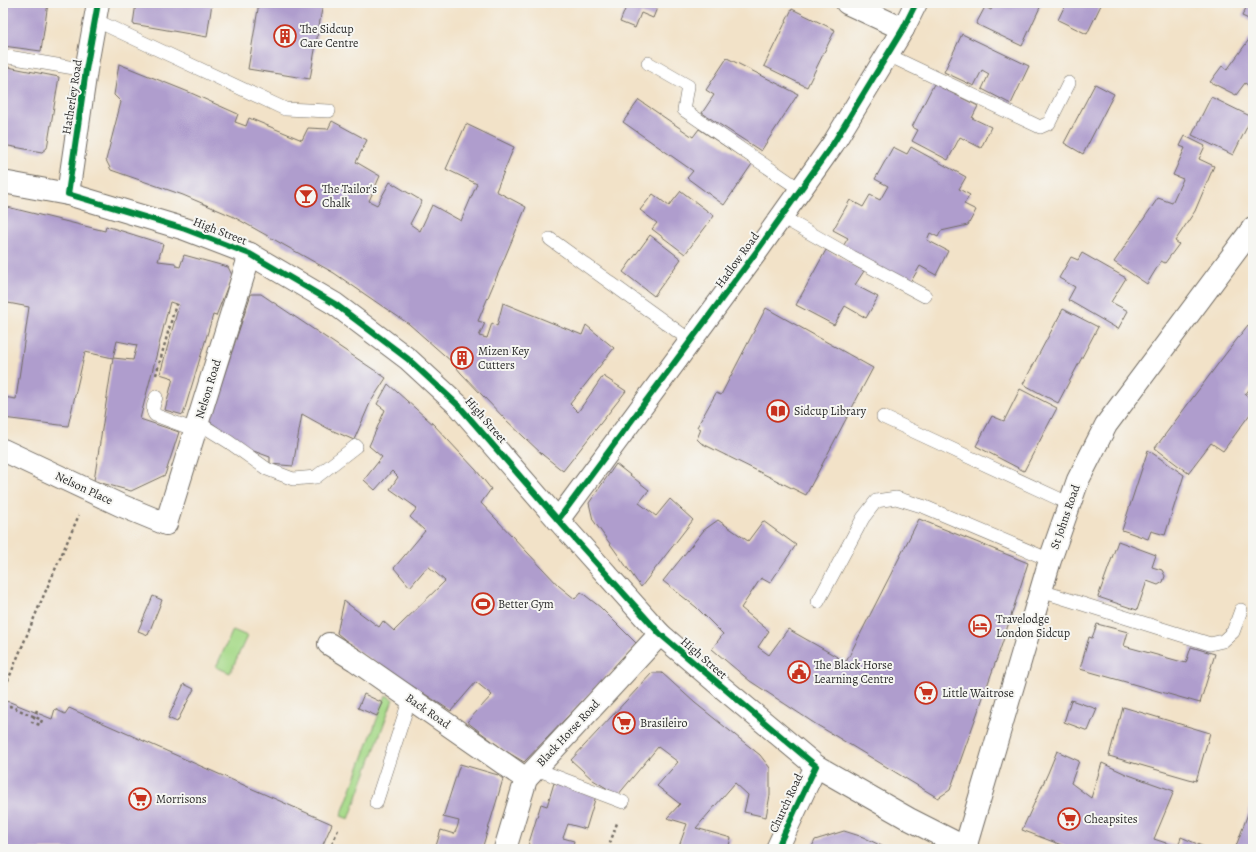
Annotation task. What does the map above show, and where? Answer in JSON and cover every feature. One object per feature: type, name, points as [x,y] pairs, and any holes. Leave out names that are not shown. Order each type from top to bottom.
[{"type":"street","points":[[847,3],[904,29]]},
{"type":"street","name":"Hadlow Road","points":[[558,520],[691,341],[834,144],[904,29],[916,3]]},
{"type":"street","name":"Hatherley Road","points":[[68,194],[86,70],[97,12]]},
{"type":"street","name":"High Street","points":[[3,182],[68,194],[185,229],[250,254],[335,304],[408,360],[459,406],[660,634],[816,766],[909,819],[967,848]]},
{"type":"street","name":"St Johns Road","points":[[967,848],[1050,560],[1078,480],[1106,425],[1253,228]]},
{"type":"street","name":"Nelson Road","points":[[166,524],[250,254]]},
{"type":"street","name":"Nelson Place","points":[[3,450],[120,505],[166,524]]},
{"type":"street","name":"Black Horse Road","points":[[505,849],[531,774],[660,634]]},
{"type":"street","name":"Back Road","points":[[329,644],[410,698],[531,774]]},
{"type":"street","name":"Church Road","points":[[777,849],[802,792],[816,766]]},
{"type":"lane","points":[[97,12],[285,109],[329,111]]},
{"type":"lane","points":[[888,55],[1040,127],[1049,123],[1069,83]]},
{"type":"lane","points":[[3,56],[86,70]]},
{"type":"lane","points":[[648,63],[688,86],[684,110],[801,190]]},
{"type":"lane","points":[[782,217],[925,296]]},
{"type":"lane","points":[[550,239],[691,341]]},
{"type":"lane","points":[[156,397],[153,407],[155,415],[196,426],[229,442],[266,469],[293,479],[316,477],[356,446]]},
{"type":"lane","points":[[883,417],[1070,504]]},
{"type":"lane","points":[[818,602],[863,518],[876,501],[896,498],[924,506],[1050,560]]},
{"type":"lane","points":[[1041,591],[1210,644],[1224,641],[1233,632],[1241,610]]},
{"type":"lane","points":[[376,803],[410,698]]},
{"type":"lane","points":[[531,774],[623,802]]},
{"type":"path","points":[[156,397],[159,387],[153,385],[176,304]]},
{"type":"path","points":[[3,692],[79,514]]},
{"type":"path","points":[[3,707],[10,706],[29,715],[36,717],[42,720],[40,725],[32,722],[34,716],[37,710]]},
{"type":"path","points":[[608,849],[623,802]]},
{"type":"path","points":[[330,849],[339,827]]},
{"type":"green space","points":[[233,630],[247,636],[230,673],[216,667]]},
{"type":"green space","points":[[386,695],[393,699],[349,819],[341,816]]},
{"type":"building","points":[[3,3],[48,3],[41,51],[3,46]]},
{"type":"building","points":[[136,3],[212,3],[207,37],[133,24]]},
{"type":"building","name":"The Sidcup Care Centre","points":[[259,3],[323,3],[310,79],[248,69]]},
{"type":"building","points":[[617,3],[659,3],[653,18],[641,13],[635,28],[620,22],[626,7]]},
{"type":"building","points":[[994,3],[1042,3],[1022,46],[976,24],[985,7],[991,10]]},
{"type":"building","points":[[1066,3],[1102,3],[1087,34],[1058,20]]},
{"type":"building","points":[[1247,6],[1253,9],[1253,21],[1242,16]]},
{"type":"building","points":[[792,9],[835,30],[807,87],[764,66]]},
{"type":"building","points":[[962,34],[1029,66],[1011,104],[982,89],[989,74],[982,70],[974,86],[944,72]]},
{"type":"building","points":[[1253,34],[1253,89],[1245,83],[1236,95],[1210,82],[1222,66],[1227,70]]},
{"type":"building","points":[[727,58],[798,94],[761,151],[702,113],[714,95],[706,90]]},
{"type":"building","points":[[119,64],[238,114],[235,122],[246,126],[249,118],[302,140],[308,128],[328,129],[332,121],[367,140],[356,162],[380,176],[369,201],[377,205],[390,182],[422,201],[410,224],[420,231],[432,205],[461,221],[477,184],[446,169],[466,124],[514,147],[496,191],[526,207],[478,321],[485,323],[479,336],[487,338],[492,323],[497,326],[503,303],[582,335],[586,325],[614,348],[570,404],[578,412],[603,376],[626,391],[563,471],[543,455],[505,419],[452,362],[409,324],[334,273],[232,216],[183,195],[111,170],[106,160],[121,102],[114,95]]},
{"type":"building","points":[[3,66],[59,77],[47,148],[42,152],[3,145]]},
{"type":"building","points":[[934,84],[978,106],[972,118],[991,127],[981,148],[960,137],[948,160],[912,141],[918,130],[912,127]]},
{"type":"building","points":[[1095,84],[1114,94],[1083,154],[1064,143]]},
{"type":"building","points":[[1211,97],[1252,117],[1233,155],[1192,135]]},
{"type":"building","points":[[639,100],[693,137],[699,129],[752,164],[724,205],[687,178],[693,171],[623,122]]},
{"type":"building","points":[[1185,136],[1205,146],[1199,159],[1214,166],[1195,211],[1175,241],[1179,244],[1165,263],[1161,261],[1147,284],[1114,262],[1158,198],[1172,203],[1183,179],[1173,175],[1185,148],[1180,146]]},
{"type":"building","points":[[893,147],[907,154],[911,147],[966,177],[959,189],[970,195],[964,204],[976,210],[968,225],[941,231],[938,237],[930,233],[927,240],[948,251],[936,275],[920,266],[909,285],[842,248],[848,238],[833,230],[850,200],[863,207],[870,195],[880,200],[888,186],[875,179]]},
{"type":"building","points":[[681,191],[714,216],[685,254],[652,229],[657,223],[640,210],[653,194],[669,206]]},
{"type":"building","points":[[3,206],[105,231],[106,226],[163,244],[158,261],[175,263],[176,266],[180,267],[184,255],[228,267],[232,275],[216,316],[213,315],[183,415],[165,410],[173,378],[160,374],[179,305],[170,302],[140,419],[179,432],[165,475],[131,491],[94,481],[113,358],[85,352],[68,426],[3,418],[3,397],[16,399],[29,307],[3,302]],"holes":[[[117,341],[137,345],[133,360],[113,358]]]},
{"type":"building","points":[[650,235],[681,259],[654,296],[623,272]]},
{"type":"building","points":[[826,250],[864,271],[855,285],[878,297],[866,318],[845,306],[834,325],[796,305]]},
{"type":"building","points":[[1082,253],[1126,278],[1111,302],[1128,311],[1118,329],[1068,300],[1075,287],[1059,278],[1071,257],[1078,260]]},
{"type":"building","points":[[251,294],[261,294],[386,378],[370,403],[354,440],[329,429],[302,414],[293,466],[270,464],[270,457],[248,449],[209,421]]},
{"type":"building","name":"Sidcup Library","points":[[766,308],[873,368],[806,495],[701,443],[697,439],[701,429],[697,427],[716,393],[721,395]]},
{"type":"building","points":[[1063,309],[1098,327],[1058,403],[1023,384]]},
{"type":"building","points":[[1248,325],[1253,329],[1253,384],[1245,395],[1253,400],[1253,410],[1223,451],[1211,443],[1188,473],[1155,448]]},
{"type":"building","points":[[388,384],[434,425],[476,470],[491,489],[481,503],[559,586],[575,599],[581,592],[600,607],[637,644],[524,762],[504,750],[467,722],[492,695],[476,682],[451,711],[358,651],[337,633],[344,601],[379,627],[383,621],[394,631],[445,581],[428,566],[410,587],[394,568],[425,531],[410,517],[417,508],[390,489],[398,477],[392,471],[375,490],[364,480],[382,457],[369,446],[385,410],[377,404]]},
{"type":"building","points":[[1020,389],[1057,408],[1024,471],[976,446],[992,416],[1004,421]]},
{"type":"building","points":[[1148,450],[1184,475],[1165,535],[1151,531],[1148,539],[1122,530]]},
{"type":"building","points":[[616,464],[649,490],[639,503],[656,516],[670,499],[693,520],[641,587],[593,520],[589,503]]},
{"type":"building","points":[[919,519],[1028,563],[1002,644],[950,790],[938,798],[814,723],[750,681],[712,649],[723,634],[696,607],[663,581],[704,530],[718,520],[748,541],[763,521],[796,545],[770,583],[761,578],[741,608],[769,631],[758,647],[769,655],[788,629],[846,662]]},
{"type":"building","points":[[1118,541],[1156,555],[1152,567],[1162,570],[1165,576],[1163,582],[1158,585],[1147,581],[1137,610],[1098,597]]},
{"type":"building","points":[[153,596],[162,600],[148,635],[138,631]]},
{"type":"building","points":[[1097,624],[1128,632],[1124,646],[1186,663],[1191,647],[1215,654],[1200,703],[1080,669],[1089,637],[1092,638]]},
{"type":"building","points":[[652,673],[662,673],[695,703],[760,755],[770,768],[770,795],[766,817],[744,812],[748,795],[735,783],[696,828],[731,838],[728,849],[678,849],[687,824],[667,818],[680,804],[657,786],[678,762],[658,747],[618,795],[593,780],[571,760]]},
{"type":"building","points":[[184,684],[194,689],[177,722],[168,718]]},
{"type":"building","points":[[364,694],[383,703],[377,716],[358,708]]},
{"type":"building","points":[[1071,700],[1097,709],[1088,731],[1064,722]]},
{"type":"building","name":"Morrisons","points":[[3,701],[10,702],[52,719],[55,709],[65,714],[69,708],[332,824],[321,849],[3,849]]},
{"type":"building","points":[[1123,707],[1210,733],[1196,781],[1109,756]]},
{"type":"building","points":[[1057,751],[1079,761],[1071,783],[1091,798],[1102,763],[1126,774],[1174,791],[1154,839],[1178,847],[1181,837],[1209,849],[1072,849],[1022,830]]},
{"type":"building","points":[[460,764],[498,775],[503,779],[498,796],[482,849],[435,849],[441,830],[454,834],[457,828],[459,821],[443,817]]},
{"type":"building","points":[[554,783],[596,796],[586,829],[568,824],[563,838],[574,841],[572,849],[527,849],[541,804],[547,806]]},
{"type":"building","points":[[1253,800],[1253,849],[1235,849]]},
{"type":"building","points":[[844,831],[863,837],[888,849],[811,849],[815,840]]},
{"type":"cycle path","points":[[98,3],[86,70],[68,194],[185,229],[250,254],[335,304],[408,359],[459,406],[660,634],[816,766],[777,849]]},
{"type":"cycle path","points":[[558,520],[757,251],[833,144],[903,29],[916,3]]},
{"type":"place","name":"The Sidcup Care Centre","points":[[285,36]]},
{"type":"place","name":"The Tailor's Chalk","points":[[306,196]]},
{"type":"place","name":"Mizen Key Cutters","points":[[462,358]]},
{"type":"place","name":"Sidcup Library","points":[[778,411]]},
{"type":"place","name":"Better Gym","points":[[483,604]]},
{"type":"place","name":"Travelodge London Sidcup","points":[[980,626]]},
{"type":"place","name":"The Black Horse Learning Centre","points":[[799,672]]},
{"type":"place","name":"Little Waitrose","points":[[926,693]]},
{"type":"place","name":"Brasileiro","points":[[624,723]]},
{"type":"place","name":"Morrisons","points":[[140,799]]},
{"type":"place","name":"Cheapsites","points":[[1069,819]]}]
